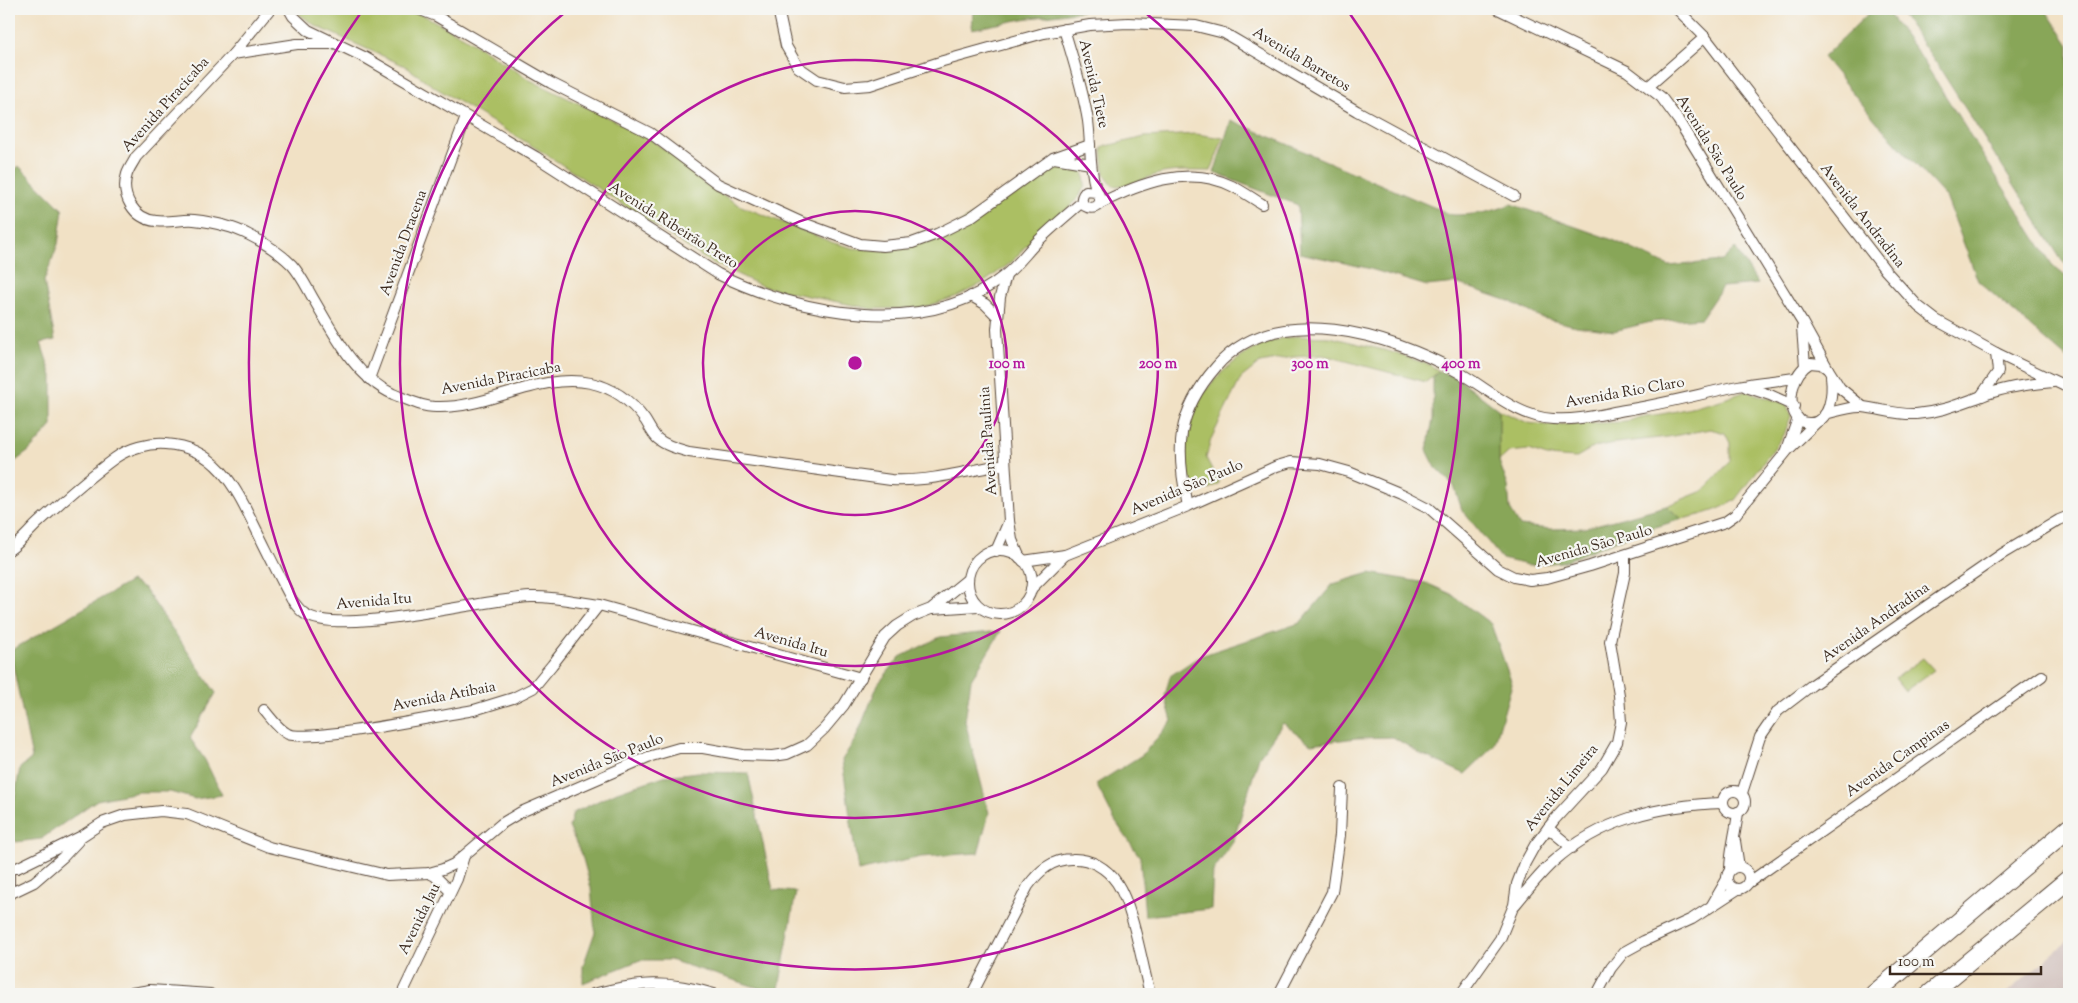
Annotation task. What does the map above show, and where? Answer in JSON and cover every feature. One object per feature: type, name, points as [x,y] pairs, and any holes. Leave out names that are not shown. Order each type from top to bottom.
[{"type":"highway","points":[[1874,994],[2069,828]]},
{"type":"highway","points":[[1930,994],[2069,879]]},
{"type":"street","name":"Avenida Piracicaba","points":[[270,9],[233,54],[136,157],[127,173],[125,182],[131,206],[140,217],[148,220],[158,222],[192,220],[212,223],[248,234],[272,250],[292,265],[344,348],[369,379],[390,393],[434,407],[470,404],[533,386],[575,381],[592,383],[611,390],[630,401],[657,438],[669,446],[714,456],[891,480],[912,481],[938,478],[1005,464]]},
{"type":"street","name":"Avenida Ribeirão Preto","points":[[288,9],[308,30],[366,58],[536,157],[718,274],[740,285],[776,297],[823,308],[882,316],[938,309],[970,296],[1006,275],[1043,236],[1060,221],[1092,199],[1119,194],[1157,181],[1187,176],[1210,178],[1231,185],[1262,204]]},
{"type":"street","points":[[418,9],[436,16],[551,83],[650,133],[718,184],[795,220],[860,244],[883,246],[912,243],[937,234],[971,217],[1053,158],[1090,145]]},
{"type":"street","name":"Avenida Barretos","points":[[778,9],[786,46],[798,67],[817,80],[845,87],[870,85],[943,61],[1064,29],[1090,25],[1128,23],[1196,26],[1224,33],[1357,111],[1514,196]]},
{"type":"street","name":"Avenida São Paulo","points":[[1492,9],[1502,11],[1626,71],[1661,96],[1678,120],[1802,322],[1830,373]]},
{"type":"street","name":"Avenida Andradina","points":[[1676,9],[1705,37],[1886,272],[1918,306],[1936,320],[2053,382],[2069,388]]},
{"type":"street","name":"Avenida Tiete","points":[[1064,29],[1086,108],[1090,145],[1092,199]]},
{"type":"street","points":[[1649,86],[1705,37]]},
{"type":"street","points":[[233,54],[297,44],[337,44]]},
{"type":"street","name":"Avenida Dracena","points":[[369,379],[466,117]]},
{"type":"street","points":[[1053,158],[1091,164]]},
{"type":"street","name":"Avenida Paulínia","points":[[997,329],[1000,297],[1006,275]]},
{"type":"street","name":"Avenida Paulínia","points":[[970,296],[985,304],[998,317],[997,329],[1009,521],[1012,540],[1022,559]]},
{"type":"street","name":"Avenida São Paulo","points":[[1802,322],[1805,366]]},
{"type":"street","name":"Avenida Rio Claro","points":[[1188,506],[1181,476],[1179,453],[1182,426],[1201,384],[1220,362],[1243,344],[1288,329],[1317,327],[1348,331],[1382,340],[1419,353],[1457,371],[1515,408],[1534,417],[1554,419],[1581,418],[1652,406],[1740,386],[1795,378]]},
{"type":"street","points":[[1981,396],[1998,372],[1996,352]]},
{"type":"street","points":[[1863,407],[1840,388],[1821,364],[1810,363],[1795,378],[1792,392],[1798,418],[1805,423],[1813,424],[1822,417],[1863,407],[1894,413],[1915,414],[1958,406],[1981,396],[2033,384],[2053,382]]},
{"type":"street","points":[[1822,417],[1832,395],[1830,373]]},
{"type":"street","name":"Avenida Rio Claro","points":[[1740,386],[1757,390],[1794,406]]},
{"type":"street","name":"Avenida São Paulo","points":[[1022,559],[1065,555],[1188,506],[1277,466],[1308,462],[1358,475],[1429,508],[1498,569],[1514,577],[1530,580],[1547,578],[1625,556],[1725,522],[1735,515],[1787,451],[1822,417]]},
{"type":"street","name":"Avenida São Paulo","points":[[1787,451],[1798,418]]},
{"type":"street","name":"Avenida Itu","points":[[9,550],[18,544],[38,522],[116,457],[142,446],[169,444],[200,453],[222,471],[236,489],[292,600],[304,614],[317,619],[360,621],[532,597],[599,605],[861,678]]},
{"type":"street","name":"Avenida Andradina","points":[[1742,793],[1760,738],[1778,711],[1812,685],[2002,554],[2069,516]]},
{"type":"street","name":"Avenida Paulínia","points":[[996,551],[1009,521]]},
{"type":"street","points":[[996,551],[1012,553],[1022,559],[1031,574],[1031,589],[1028,598],[1014,611],[995,614],[978,606],[972,598],[968,579],[971,569],[977,560],[986,554],[996,551]]},
{"type":"street","name":"Avenida São Paulo","points":[[1031,589],[1065,555]]},
{"type":"street","name":"Avenida Limeira","points":[[1461,994],[1493,950],[1514,905],[1517,884],[1525,862],[1548,828],[1602,768],[1617,742],[1621,722],[1610,641],[1626,574],[1625,556]]},
{"type":"street","name":"Avenida São Paulo","points":[[931,609],[968,579]]},
{"type":"street","name":"Avenida Atibaia","points":[[264,710],[278,727],[287,734],[296,736],[329,734],[474,710],[497,704],[533,688],[599,605]]},
{"type":"street","name":"Avenida São Paulo","points":[[9,870],[17,868],[82,836],[102,822],[125,815],[161,811],[186,814],[269,847],[301,856],[387,875],[429,873],[449,866],[464,856],[501,824],[521,812],[648,757],[678,748],[703,748],[757,756],[787,754],[807,744],[824,729],[844,704],[885,637],[896,626],[913,616],[931,609],[978,606]]},
{"type":"street","name":"Avenida Campinas","points":[[1710,908],[1738,874],[1772,866],[2042,676]]},
{"type":"street","points":[[1279,994],[1332,892],[1340,835],[1342,788]]},
{"type":"street","points":[[1732,790],[1742,793],[1745,798],[1743,809],[1738,812],[1728,811],[1722,803],[1724,797],[1732,790]]},
{"type":"street","points":[[1514,905],[1554,861],[1589,835],[1651,810],[1685,805],[1722,803]]},
{"type":"street","points":[[1738,812],[1735,840],[1730,856],[1738,874],[1729,884],[1738,889]]},
{"type":"street","points":[[1548,828],[1572,848]]},
{"type":"street","name":"Avenida São Paulo","points":[[9,894],[34,882],[63,857],[82,836]]},
{"type":"street","name":"Avenida Jau","points":[[402,994],[456,879],[464,856]]},
{"type":"street","points":[[972,994],[1028,886],[1038,871],[1050,864],[1066,859],[1082,858],[1108,872],[1120,890],[1133,926],[1150,994]]},
{"type":"street","points":[[9,870],[9,889]]},
{"type":"street","points":[[429,873],[435,876],[450,891]]},
{"type":"street","name":"Avenida Campinas","points":[[1598,994],[1611,968],[1624,952],[1692,919],[1738,889],[1744,888],[1738,874]]},
{"type":"street","points":[[593,994],[641,984],[664,983],[691,987],[714,994]]},
{"type":"street","points":[[126,994],[150,990],[210,994]]},
{"type":"shaded area","points":[[2069,940],[2069,994],[2005,994]]},
{"type":"green space","points":[[297,9],[396,9],[423,15],[464,37],[530,80],[644,135],[674,156],[703,183],[741,206],[834,243],[853,248],[879,250],[934,238],[1047,170],[1063,163],[1078,166],[1084,174],[1085,185],[1079,197],[1066,211],[1037,233],[1012,262],[983,283],[958,296],[921,308],[872,309],[762,286],[707,260],[544,153],[436,88],[405,66],[316,26],[299,14]]},
{"type":"green space","points":[[973,9],[1081,9],[1082,11],[1023,19],[972,29]]},
{"type":"green space","points":[[1873,9],[1885,9],[1917,51],[2053,266],[2069,279],[2069,360],[1978,281],[1946,197],[1882,128],[1823,57]]},
{"type":"green space","points":[[1898,9],[2045,9],[2069,45],[2069,268],[2062,261],[1937,64]]},
{"type":"green space","points":[[1231,120],[1452,215],[1482,213],[1511,204],[1613,240],[1669,266],[1722,261],[1735,248],[1758,284],[1722,287],[1701,318],[1651,322],[1614,331],[1576,326],[1542,318],[1509,301],[1456,283],[1427,286],[1367,268],[1300,253],[1298,205],[1214,173]]},
{"type":"green space","points":[[1196,134],[1223,138],[1211,171],[1169,172],[1121,186],[1113,186],[1104,174],[1102,148],[1106,146],[1145,137]]},
{"type":"green space","points":[[19,166],[63,210],[58,244],[44,281],[55,340],[41,343],[52,376],[52,426],[29,451],[9,466],[9,175]]},
{"type":"green space","points":[[1297,336],[1330,337],[1388,351],[1430,365],[1439,371],[1426,382],[1323,355],[1293,357],[1260,363],[1241,378],[1211,439],[1206,458],[1219,483],[1209,489],[1193,487],[1187,472],[1187,436],[1198,402],[1208,387],[1235,361],[1251,351],[1270,342]]},
{"type":"green space","points":[[1439,371],[1457,378],[1499,410],[1499,461],[1508,486],[1510,509],[1520,526],[1551,529],[1584,528],[1666,506],[1682,519],[1633,534],[1562,562],[1528,565],[1502,559],[1462,510],[1454,486],[1436,468],[1427,450],[1433,419],[1433,377]]},
{"type":"green space","points":[[1746,391],[1786,404],[1791,416],[1784,435],[1735,500],[1723,507],[1703,514],[1682,519],[1666,506],[1705,490],[1730,461],[1730,443],[1725,433],[1710,429],[1594,447],[1575,458],[1547,456],[1528,450],[1509,452],[1499,461],[1499,410],[1528,423],[1545,425],[1626,422],[1641,417],[1697,406]]},
{"type":"green space","points":[[1370,573],[1426,583],[1451,594],[1491,624],[1512,684],[1494,746],[1465,774],[1421,754],[1393,737],[1356,738],[1311,744],[1283,723],[1259,757],[1233,842],[1213,871],[1211,909],[1145,916],[1140,857],[1115,821],[1096,784],[1142,755],[1172,721],[1165,696],[1170,676],[1200,656],[1300,623],[1333,584]]},
{"type":"green space","points":[[131,581],[144,588],[216,693],[190,738],[205,760],[222,795],[195,799],[170,792],[138,792],[97,800],[41,839],[16,842],[9,829],[20,768],[32,758],[10,651]]},
{"type":"green space","points":[[1001,631],[971,680],[965,721],[989,813],[978,853],[921,857],[858,871],[842,760],[856,738],[878,684],[900,657],[940,637]]},
{"type":"green space","points":[[1923,658],[1934,670],[1905,691],[1895,678]]},
{"type":"green space","points":[[698,772],[748,773],[773,890],[796,892],[778,994],[670,960],[640,960],[583,983],[583,966],[595,932],[591,888],[583,859],[569,827],[573,813],[617,792],[664,776]]}]
